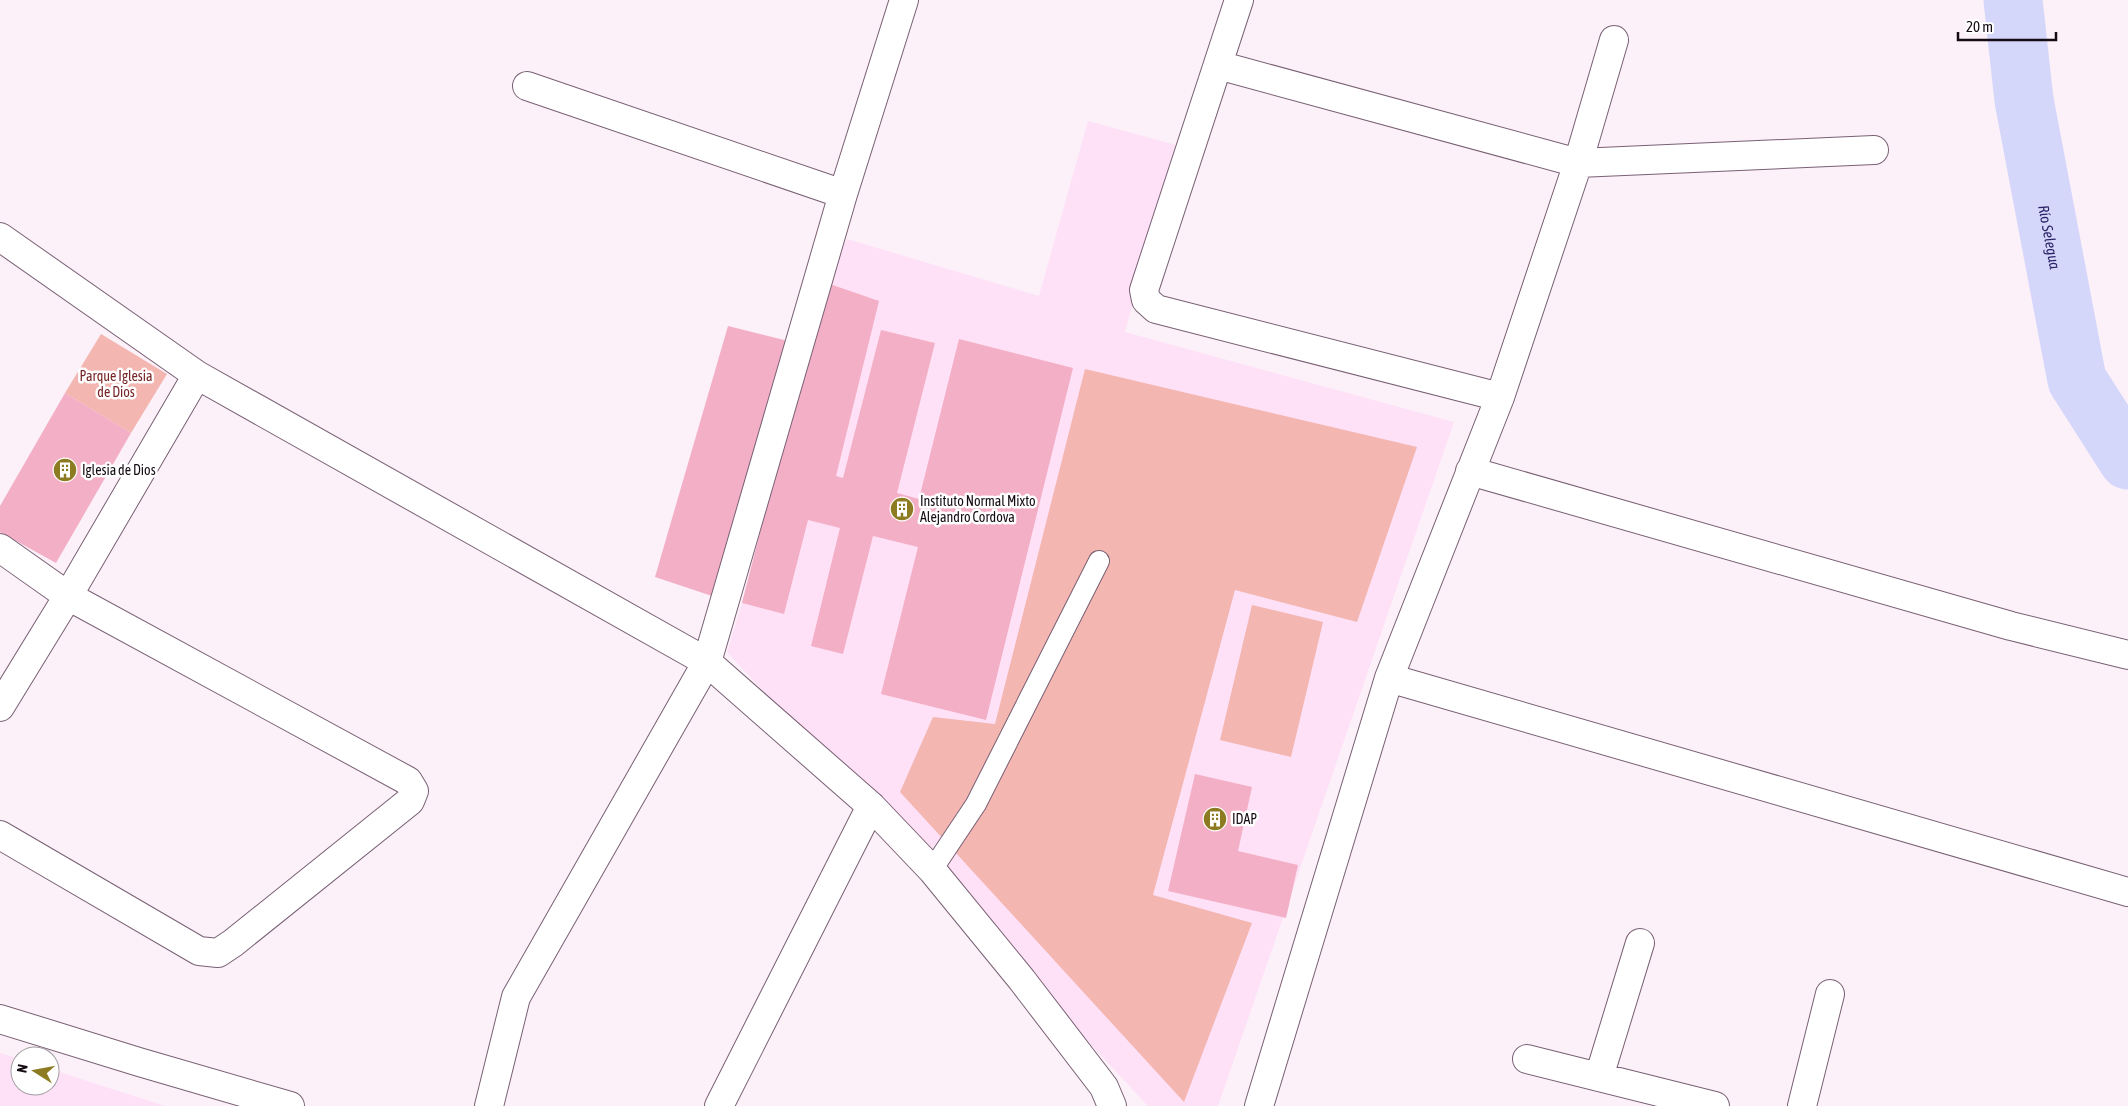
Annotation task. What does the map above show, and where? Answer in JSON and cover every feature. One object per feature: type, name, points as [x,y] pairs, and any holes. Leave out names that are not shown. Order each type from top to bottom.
[{"type":"street","points":[[489,1106],[516,997],[707,662],[843,194],[904,0]]},
{"type":"street","points":[[1239,0],[1144,290],[1146,300],[1156,308],[1500,397]]},
{"type":"street","points":[[1259,1106],[1389,678],[1500,397],[1578,162],[1614,40]]},
{"type":"street","points":[[1218,65],[1578,162],[1874,150]]},
{"type":"street","points":[[527,86],[843,194]]},
{"type":"street","points":[[0,237],[197,375],[707,662],[871,806],[932,870],[1058,1026],[1104,1087],[1112,1106]]},
{"type":"street","points":[[0,707],[68,596],[197,375]]},
{"type":"street","points":[[1470,471],[2002,624],[2128,655]]},
{"type":"street","points":[[0,548],[68,596],[408,781],[414,791],[410,801],[218,953],[199,951],[0,835]]},
{"type":"street","points":[[1389,678],[2128,892]]},
{"type":"street","points":[[719,1106],[871,806]]},
{"type":"street","points":[[1599,1077],[1640,943]]},
{"type":"street","points":[[1802,1106],[1830,994]]},
{"type":"street","points":[[0,1019],[290,1106]]},
{"type":"street","points":[[1527,1059],[1715,1106]]},
{"type":"lane","points":[[932,870],[976,804],[1099,562]]},
{"type":"shaded area","points":[[1088,121],[1176,145],[1125,332],[1454,422],[1218,1106],[1148,1106],[727,652],[742,603],[824,282],[847,239],[1039,296]]},
{"type":"shaded area","points":[[0,1053],[10,1056],[10,1096],[60,1096],[60,1072],[165,1106],[0,1106]]},
{"type":"green space","name":"Parque Iglesia de Dios","points":[[101,334],[167,374],[131,433],[65,393]]},
{"type":"green space","points":[[1085,369],[1417,447],[1357,622],[1235,590],[1153,895],[1252,923],[1184,1102],[900,792],[933,717],[995,724]]},
{"type":"green space","points":[[1252,605],[1323,622],[1291,757],[1220,740]]},
{"type":"building","name":"Instituto Normal Mixto Alejandro Cordova","points":[[824,282],[879,301],[836,476],[843,478],[881,330],[935,343],[897,493],[919,499],[959,339],[1073,368],[986,720],[881,694],[918,547],[873,536],[843,654],[811,646],[840,528],[808,520],[784,614],[742,603]]},
{"type":"building","points":[[728,326],[788,341],[715,597],[655,577]]},
{"type":"building","name":"Iglesia de Dios","points":[[65,393],[131,433],[56,563],[0,532],[0,506]]},
{"type":"building","name":"IDAP","points":[[1195,774],[1252,787],[1238,851],[1298,865],[1286,918],[1168,891]]},
{"type":"waterway","name":"Río Selegua","points":[[2013,0],[2024,100],[2077,380],[2128,460]]},
{"type":"place","name":"Iglesia de Dios","points":[[65,470]]},
{"type":"place","name":"Instituto Normal Mixto Alejandro Cordova","points":[[902,509]]},
{"type":"place","name":"IDAP","points":[[1215,819]]}]
